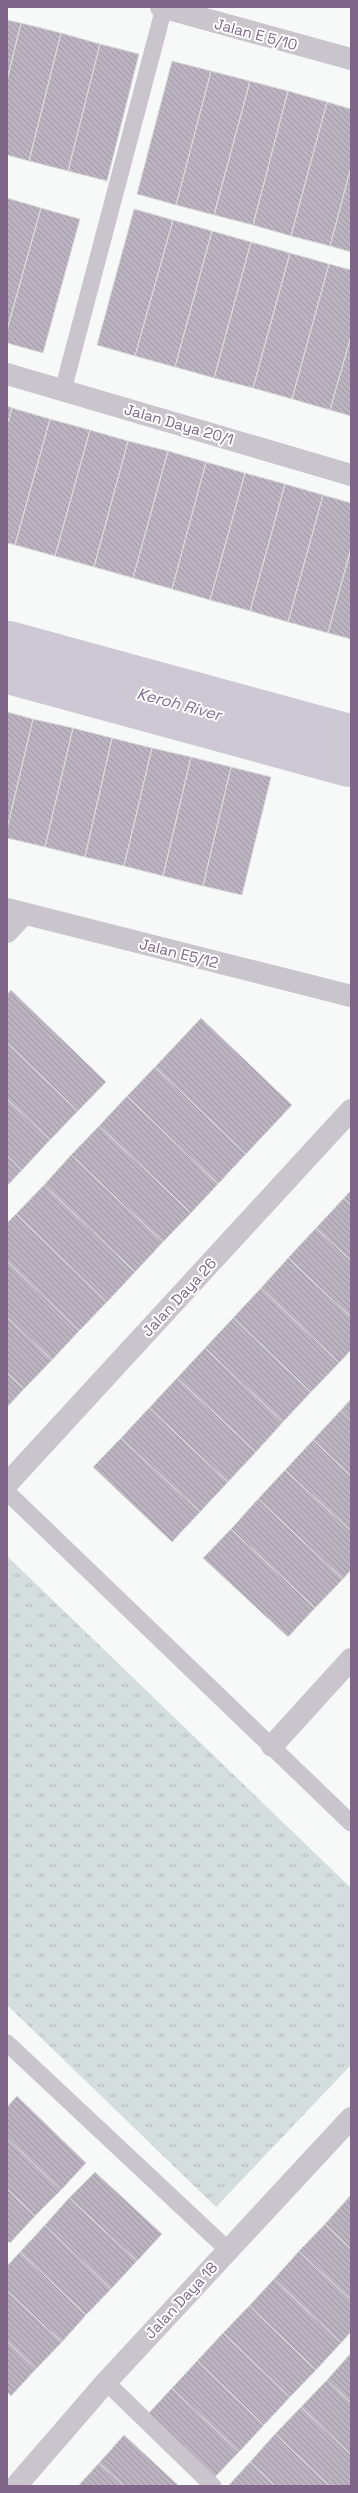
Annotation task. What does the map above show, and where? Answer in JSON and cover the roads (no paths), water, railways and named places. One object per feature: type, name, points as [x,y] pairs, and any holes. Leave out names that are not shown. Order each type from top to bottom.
[{"type":"street","name":"Jalan E 5/10","points":[[162,7],[203,14],[351,59]]},
{"type":"street","name":"Jalan Daya 20/1","points":[[7,374],[351,475]]},
{"type":"street","points":[[7,932],[16,912]]},
{"type":"street","name":"Jalan E5/12","points":[[16,912],[351,996]]},
{"type":"street","name":"Jalan Daya 26","points":[[7,1484],[351,1110]]},
{"type":"street","points":[[272,1746],[351,1659]]},
{"type":"street","name":"Jalan Daya 18","points":[[16,2486],[106,2382],[351,2118]]},
{"type":"lane","points":[[63,390],[162,7]]},
{"type":"lane","points":[[7,1492],[351,1823]]},
{"type":"lane","points":[[7,2043],[228,2250]]},
{"type":"lane","points":[[106,2382],[213,2486]]},
{"type":"waterway","name":"Keroh River","points":[[7,657],[351,751]]}]
